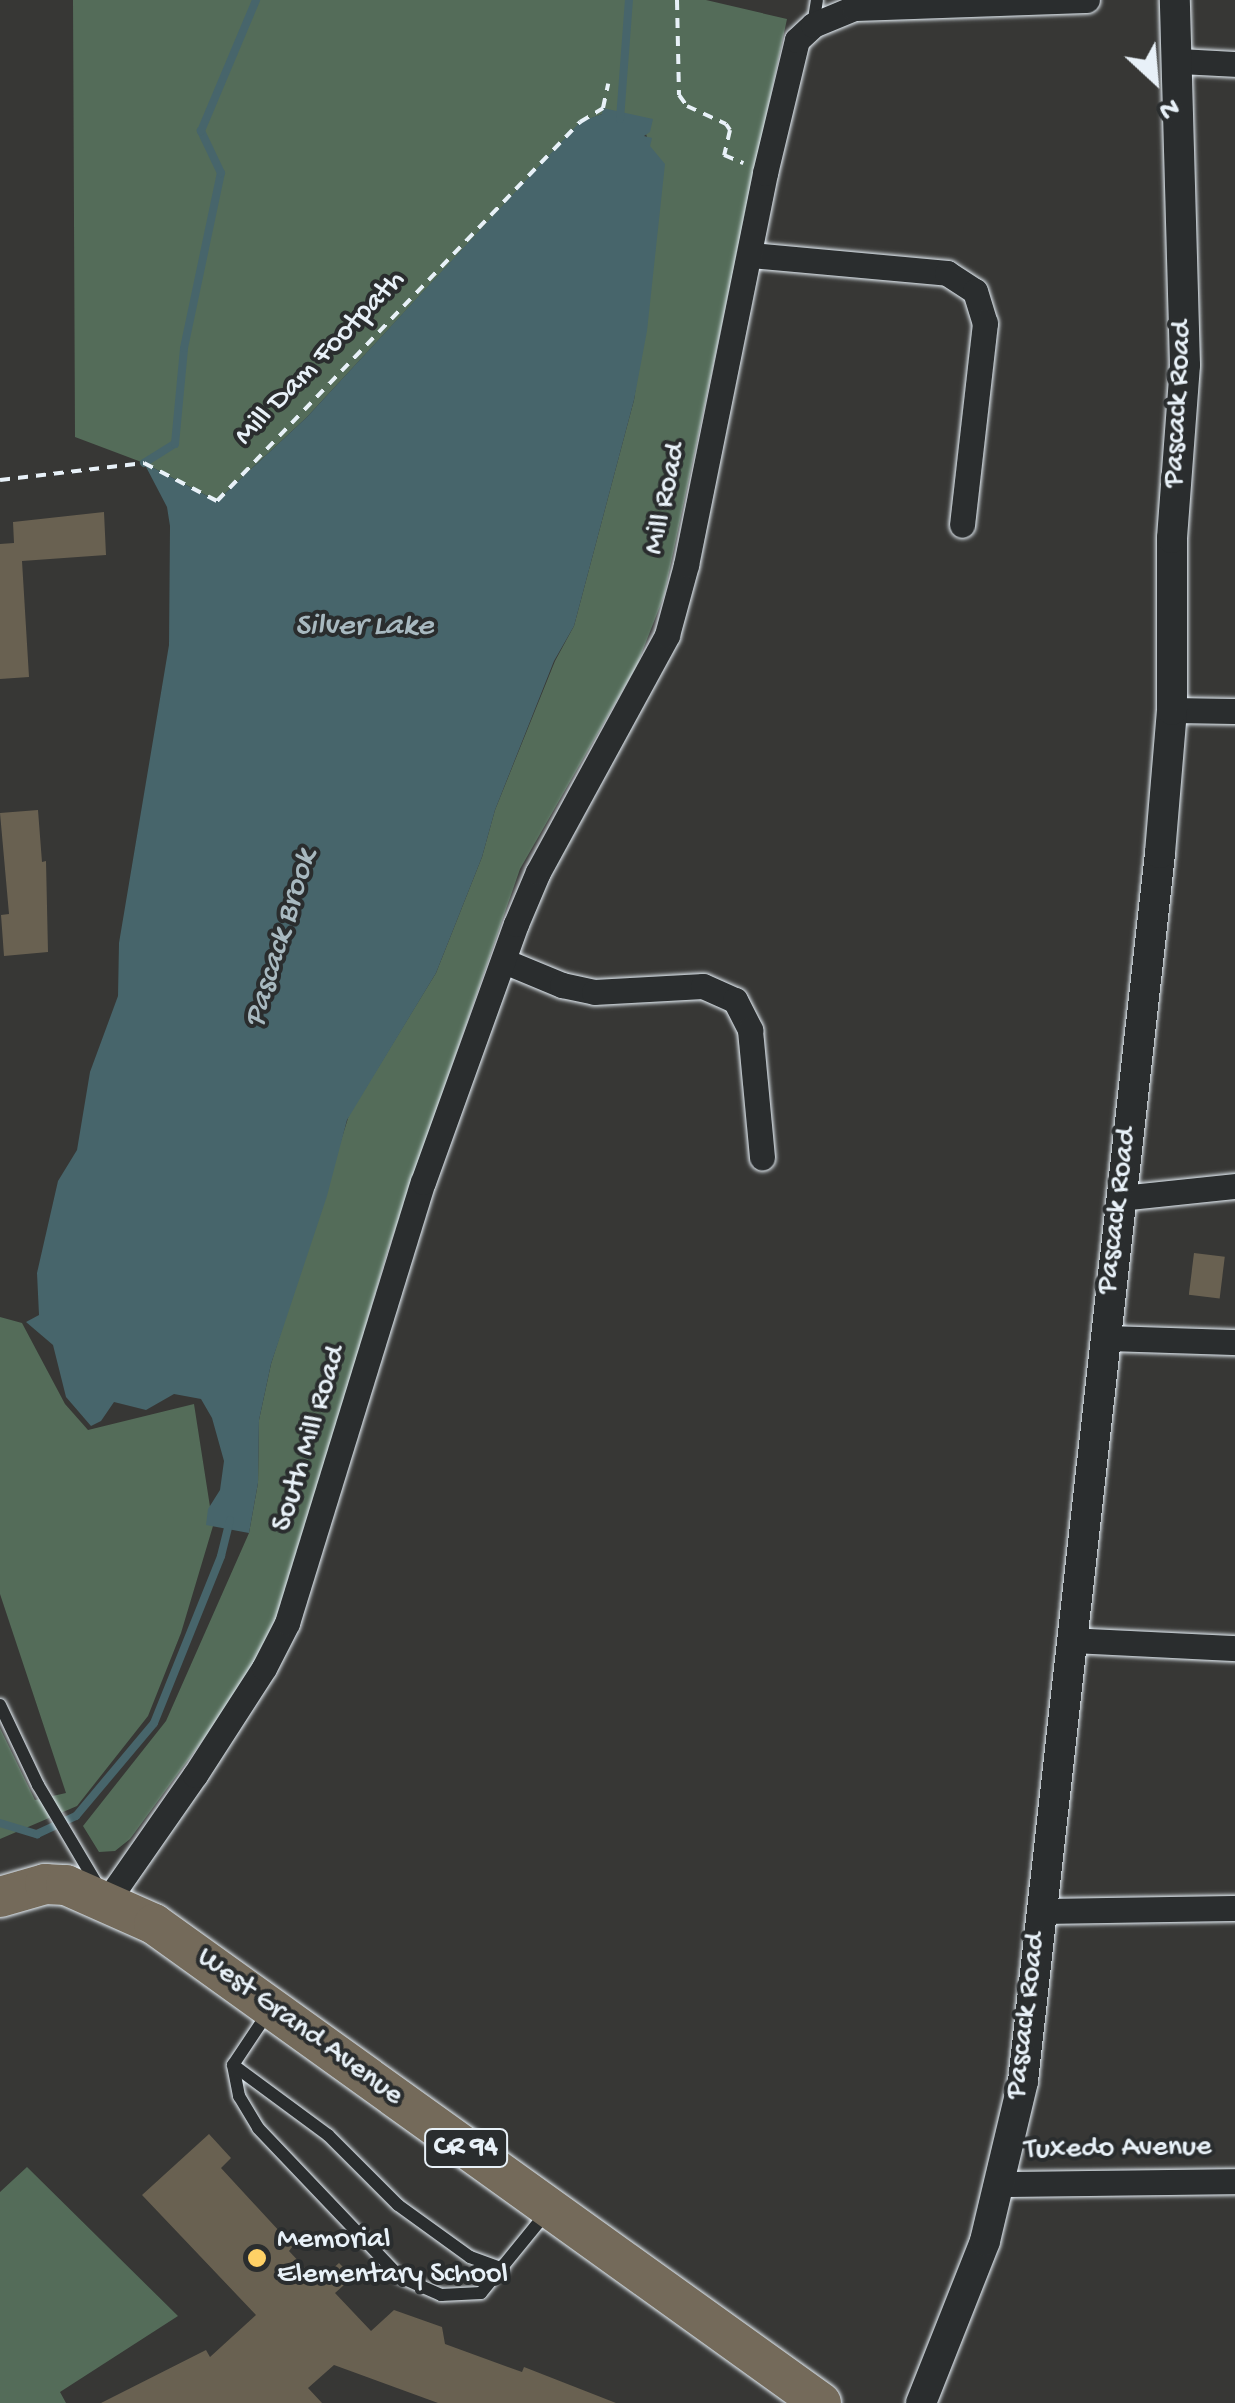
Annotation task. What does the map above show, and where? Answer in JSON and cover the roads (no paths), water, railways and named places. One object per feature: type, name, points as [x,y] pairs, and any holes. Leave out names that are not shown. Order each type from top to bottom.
[{"type":"main road","name":"West Grand Avenue","points":[[0,1897],[56,1884],[107,1901],[154,1924],[820,2403]]},
{"type":"street","points":[[815,12],[1087,0]]},
{"type":"street","name":"Pascack Road","points":[[921,2403],[985,2241],[1002,2184],[1022,2080],[1172,710],[1172,538],[1186,365],[1175,0]]},
{"type":"street","name":"Mill Road","points":[[504,960],[538,872],[668,634],[751,255],[765,173],[797,40],[815,12]]},
{"type":"street","points":[[1178,61],[1235,64]]},
{"type":"street","points":[[751,255],[947,273],[975,291],[985,323],[962,525]]},
{"type":"street","points":[[1172,710],[1235,711]]},
{"type":"street","points":[[504,960],[562,984],[594,992],[704,986],[735,1000],[750,1030],[762,1157]]},
{"type":"street","name":"South Mill Road","points":[[107,1901],[264,1668],[286,1623],[423,1182],[504,960]]},
{"type":"street","points":[[1120,1198],[1235,1186]]},
{"type":"street","points":[[1104,1338],[1235,1342]]},
{"type":"street","points":[[1070,1640],[1235,1648]]},
{"type":"street","points":[[1041,1911],[1235,1908]]},
{"type":"street","name":"Tuxedo Avenue","points":[[1002,2184],[1235,2181]]},
{"type":"lane","points":[[0,1705],[38,1785],[107,1901]]},
{"type":"lane","points":[[271,2008],[233,2064],[238,2096],[258,2128],[400,2276],[441,2296],[481,2292],[550,2208]]},
{"type":"lane","points":[[233,2064],[328,2135],[398,2205],[470,2257],[503,2269]]},
{"type":"water","name":"Silver Lake","points":[[603,108],[653,119],[650,132],[644,136],[652,138],[650,146],[665,164],[647,331],[634,400],[574,626],[554,661],[436,973],[347,1120],[327,1196],[271,1364],[259,1420],[258,1483],[249,1533],[206,1525],[208,1509],[220,1490],[224,1461],[212,1418],[201,1399],[174,1394],[146,1410],[114,1402],[101,1421],[91,1426],[66,1397],[53,1345],[26,1322],[39,1315],[37,1273],[58,1181],[77,1150],[90,1072],[118,996],[119,943],[169,645],[170,526],[167,507],[144,463],[217,501],[307,417],[580,122],[602,114]]},
{"type":"waterway","points":[[144,463],[175,444],[184,348],[221,173],[201,131],[256,0]]},
{"type":"waterway","name":"Pascack Brook","points":[[620,119],[629,0]]},
{"type":"waterway","name":"Pascack Brook","points":[[0,1823],[37,1834],[76,1816],[154,1723],[221,1556],[230,1520]]},
{"type":"place","name":"Memorial Elementary School","points":[[257,2258]]}]
